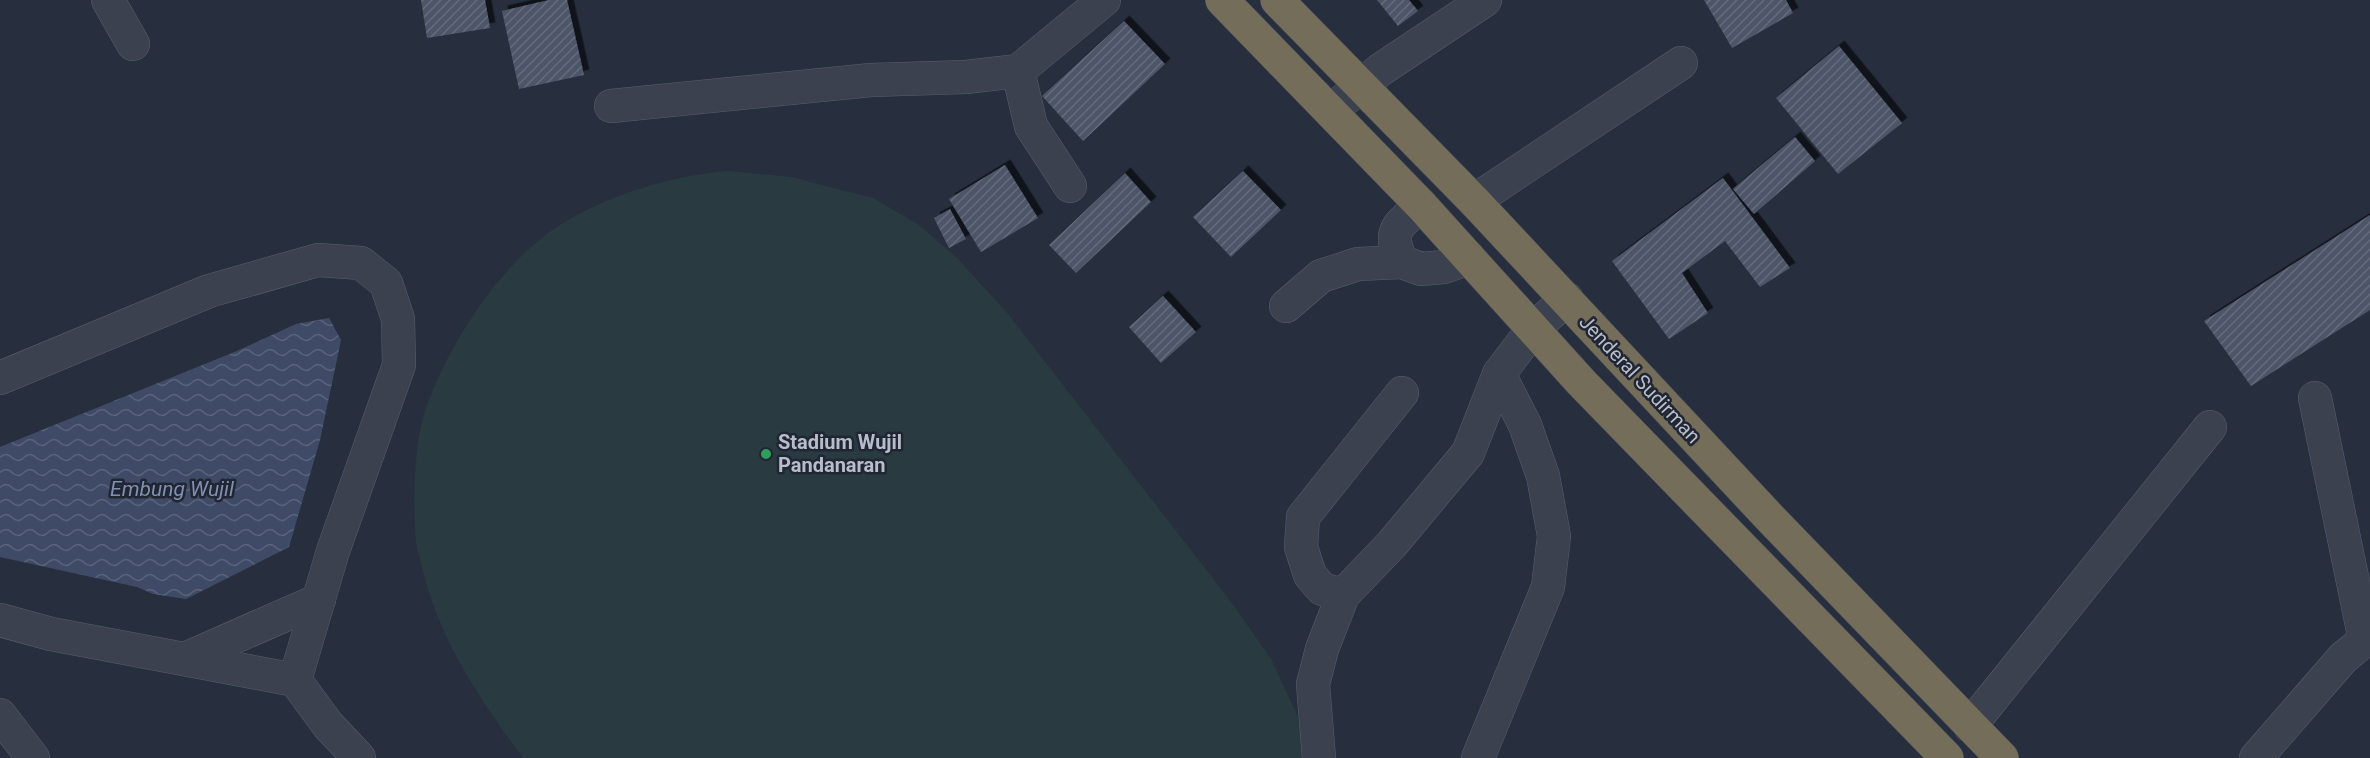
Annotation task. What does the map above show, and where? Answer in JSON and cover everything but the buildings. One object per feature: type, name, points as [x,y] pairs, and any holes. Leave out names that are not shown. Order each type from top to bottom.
[{"type":"highway","points":[[1222,0],[1332,110],[1588,390],[1947,758]]},
{"type":"highway","name":"Jenderal Sudirman","points":[[1277,0],[1474,201],[1754,501],[2002,758]]},
{"type":"street","points":[[108,0],[133,44]]},
{"type":"street","points":[[611,106],[872,80],[966,77],[1018,71],[1080,23],[1104,0]]},
{"type":"street","points":[[1332,110],[1360,84],[1485,0]]},
{"type":"street","points":[[1474,201],[1681,63]]},
{"type":"street","points":[[1018,71],[1031,126],[1070,186]]},
{"type":"street","points":[[1402,262],[1394,244],[1398,226],[1421,205]]},
{"type":"street","points":[[1286,306],[1321,276],[1358,264],[1402,262],[1421,269],[1444,267],[1469,258]]},
{"type":"street","points":[[0,378],[209,291],[318,260],[361,263],[386,283],[398,319],[399,365],[333,551],[295,680]]},
{"type":"street","points":[[1318,758],[1313,684],[1322,649],[1342,595],[1392,544],[1468,453],[1499,374],[1533,328],[1567,299]]},
{"type":"street","points":[[1478,758],[1548,587],[1554,536],[1543,476],[1525,425],[1499,374]]},
{"type":"street","points":[[1342,595],[1322,589],[1310,575],[1301,547],[1304,517],[1402,393]]},
{"type":"street","points":[[2256,758],[2343,658],[2368,640],[2315,398]]},
{"type":"street","points":[[1970,726],[2210,427]]},
{"type":"street","points":[[187,658],[319,600]]},
{"type":"street","points":[[0,620],[51,634],[295,680],[328,725],[359,758]]},
{"type":"street","points":[[0,715],[33,758]]},
{"type":"shaded area","name":"Stadium Wujil Pandanaran","points":[[727,171],[791,177],[873,198],[919,225],[957,258],[1008,314],[1231,602],[1271,659],[1297,715],[1308,758],[523,758],[477,692],[451,646],[431,597],[417,548],[415,528],[416,462],[423,418],[444,365],[476,311],[516,261],[538,241],[579,214],[619,196],[661,183]]},
{"type":"water","name":"Embung Wujil","points":[[329,318],[341,340],[320,440],[289,547],[186,599],[153,594],[137,587],[0,557],[0,447],[237,351],[296,324]]},
{"type":"place","name":"Stadium Wujil Pandanaran","points":[[766,454]]}]
